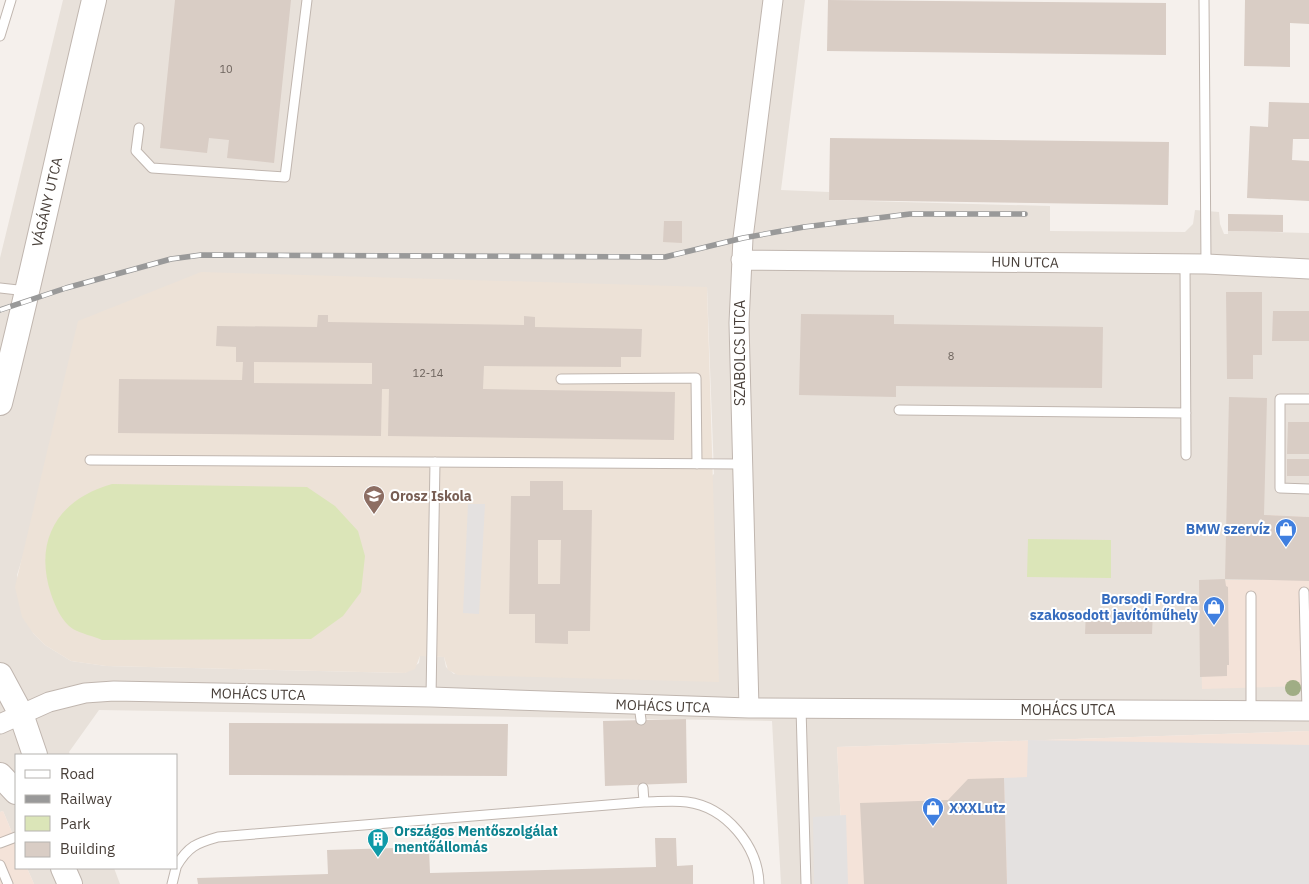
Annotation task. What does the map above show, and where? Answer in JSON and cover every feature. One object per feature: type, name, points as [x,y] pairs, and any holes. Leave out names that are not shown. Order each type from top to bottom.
[{"type":"street","name":"VÁGÁNY UTCA","points":[[0,403],[28,291],[94,0]]},
{"type":"street","name":"SZABOLCS UTCA","points":[[749,708],[741,464],[739,323],[741,260],[774,0]]},
{"type":"street","name":"HUN UTCA","points":[[741,260],[1206,264],[1309,269]]},
{"type":"street","points":[[0,675],[10,719],[34,754]]},
{"type":"street","name":"MOHÁCS UTCA","points":[[10,719],[49,702],[85,694],[114,691],[431,697],[640,713],[749,708],[1308,711]]},
{"type":"street","points":[[0,775],[15,791]]},
{"type":"street","points":[[62,869],[70,884]]},
{"type":"lane","points":[[0,36],[11,0]]},
{"type":"lane","points":[[139,128],[136,152],[152,168],[285,177],[307,0]]},
{"type":"lane","points":[[1204,0],[1206,264]]},
{"type":"lane","points":[[1185,264],[1186,455]]},
{"type":"lane","points":[[0,288],[28,291]]},
{"type":"lane","points":[[561,379],[696,378],[697,464]]},
{"type":"lane","points":[[1309,399],[1280,399],[1280,488],[1309,490]]},
{"type":"lane","points":[[899,410],[1186,413]]},
{"type":"lane","points":[[90,460],[741,464]]},
{"type":"lane","points":[[431,697],[435,462]]},
{"type":"lane","points":[[1304,592],[1308,711]]},
{"type":"lane","points":[[1251,596],[1251,711]]},
{"type":"lane","points":[[802,708],[806,884]]},
{"type":"lane","points":[[643,788],[644,802]]},
{"type":"lane","points":[[178,864],[183,855],[196,844],[218,837],[644,802],[688,802],[716,812],[732,825],[751,850],[759,869],[759,884]]},
{"type":"lane","points":[[0,843],[15,837]]},
{"type":"lane","points":[[0,865],[8,884]]},
{"type":"lane","points":[[172,884],[176,869]]},
{"type":"shaded area","points":[[63,0],[805,0],[781,190],[829,192],[829,200],[1050,206],[1050,231],[1185,232],[1193,224],[1195,210],[1219,212],[1220,224],[1224,234],[1228,234],[1228,231],[1309,233],[1309,517],[1264,516],[1262,580],[1199,580],[1309,686],[1309,731],[837,747],[844,884],[781,884],[772,721],[99,710],[69,752],[70,754],[15,754],[15,840],[3,811],[0,812],[0,258]],"holes":[[[707,287],[714,474],[454,674],[446,667],[444,657],[420,655],[419,663],[405,673],[106,666],[71,661],[45,645],[33,633],[17,575],[23,556]]]},
{"type":"shaded area","name":"Orosz Iskola","points":[[201,272],[707,287],[719,682],[458,675],[448,670],[444,657],[420,656],[415,669],[405,673],[106,666],[71,661],[45,645],[33,633],[22,617],[15,587],[78,321]]},
{"type":"shaded area","points":[[468,504],[485,504],[479,614],[463,613]]},
{"type":"shaded area","points":[[1264,515],[1309,517],[1309,686],[1202,689],[1199,580],[1262,580]]},
{"type":"shaded area","points":[[1309,731],[1309,884],[844,884],[837,747]]},
{"type":"shaded area","points":[[1028,740],[1309,745],[1309,884],[1007,884],[1004,778],[1027,777]]},
{"type":"shaded area","points":[[3,811],[15,840],[15,869],[27,869],[34,884],[0,884],[0,812]]},
{"type":"shaded area","points":[[846,815],[848,884],[814,884],[813,817]]},
{"type":"shaded area","points":[[27,869],[114,869],[120,884],[34,884]]},
{"type":"green space","points":[[112,484],[307,487],[335,506],[358,531],[365,556],[361,592],[343,616],[311,639],[102,640],[76,631],[62,618],[51,594],[46,574],[45,556],[48,539],[55,524],[65,511],[93,491]]},
{"type":"green space","points":[[1028,539],[1111,540],[1111,578],[1027,577]]},
{"type":"building","points":[[175,0],[291,0],[274,163],[227,158],[229,140],[209,138],[207,153],[160,148]]},
{"type":"building","points":[[828,0],[1166,3],[1166,55],[827,51]]},
{"type":"building","points":[[1245,0],[1309,0],[1309,24],[1290,23],[1290,67],[1244,66]]},
{"type":"building","points":[[1269,102],[1309,103],[1309,139],[1293,139],[1292,160],[1309,161],[1309,201],[1247,198],[1250,126],[1268,127]]},
{"type":"building","points":[[830,138],[1169,142],[1168,205],[829,200]]},
{"type":"building","points":[[1228,214],[1283,215],[1283,232],[1228,231]]},
{"type":"building","points":[[664,221],[682,221],[682,243],[663,242]]},
{"type":"building","points":[[1226,292],[1262,292],[1262,355],[1253,355],[1253,379],[1227,379]]},
{"type":"building","points":[[1273,311],[1309,311],[1309,341],[1272,341]]},
{"type":"building","points":[[801,314],[894,315],[894,324],[1103,327],[1102,388],[896,386],[896,397],[799,395]]},
{"type":"building","points":[[318,315],[328,315],[328,322],[524,325],[524,316],[535,317],[535,327],[642,329],[641,357],[621,357],[621,367],[484,366],[483,389],[675,392],[674,440],[388,436],[389,389],[382,389],[381,436],[118,433],[119,379],[242,380],[243,362],[236,362],[236,347],[216,346],[217,326],[317,327]],"holes":[[[254,362],[372,363],[372,384],[254,383]]]},
{"type":"building","points":[[1229,397],[1267,398],[1264,515],[1309,517],[1309,581],[1225,579]]},
{"type":"building","points":[[1288,422],[1309,422],[1309,454],[1287,454]]},
{"type":"building","points":[[1287,459],[1309,459],[1309,476],[1287,476]]},
{"type":"building","points":[[530,481],[563,481],[563,510],[592,510],[590,631],[568,631],[568,644],[535,643],[535,614],[509,614],[511,496],[530,496]],"holes":[[[538,540],[561,540],[560,584],[538,584]]]},
{"type":"building","name":"Borsodi Fordra szakosodott javítóműhely","points":[[1225,579],[1226,586],[1228,587],[1229,665],[1227,665],[1227,676],[1200,677],[1199,580]]},
{"type":"building","points":[[1086,611],[1153,611],[1152,634],[1085,634]]},
{"type":"building","points":[[686,719],[687,783],[605,786],[603,721]]},
{"type":"building","points":[[229,723],[508,724],[507,776],[229,775]]},
{"type":"building","name":"XXXLutz","points":[[1004,778],[1007,884],[864,884],[860,803],[948,800],[968,779]]},
{"type":"building","name":"Országos Mentőszolgálat mentőállomás","points":[[655,838],[676,838],[677,866],[693,865],[693,884],[198,884],[197,878],[328,874],[327,850],[429,847],[430,873],[656,867]]},
{"type":"railway","points":[[0,310],[66,288],[171,259],[201,255],[665,257],[743,238],[804,227],[910,214],[1025,214]]},
{"type":"place","name":"Orosz Iskola","points":[[374,515]]},
{"type":"place","name":"BMW szervíz","points":[[1286,548]]},
{"type":"place","name":"Borsodi Fordra szakosodott javítóműhely","points":[[1214,626]]},
{"type":"place","name":"XXXLutz","points":[[933,827]]},
{"type":"place","name":"Országos Mentőszolgálat mentőállomás","points":[[378,858]]}]
